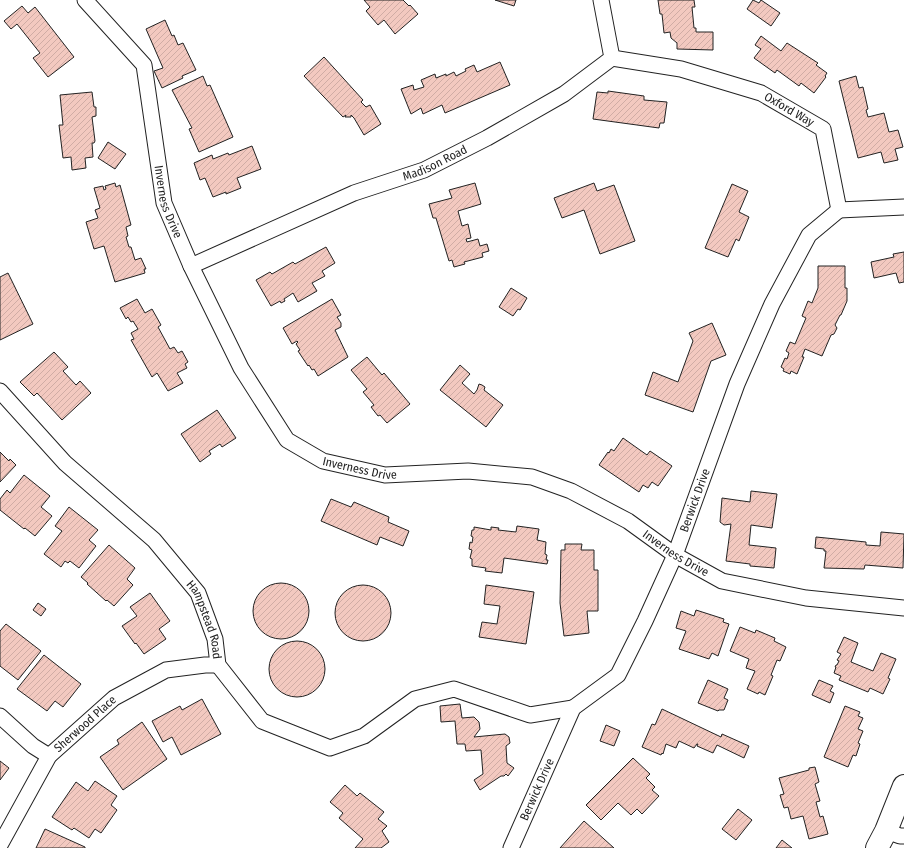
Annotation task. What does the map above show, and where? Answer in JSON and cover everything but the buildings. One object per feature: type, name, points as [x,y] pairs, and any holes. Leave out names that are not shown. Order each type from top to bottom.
[{"type":"main road","points":[[889,838],[904,786]]},
{"type":"street","name":"Inverness Drive","points":[[85,0],[144,65],[164,202],[191,266],[241,368],[287,440],[323,461],[386,475],[468,471],[532,477],[571,491],[622,518],[675,555],[722,581],[806,598],[904,608]]},
{"type":"street","points":[[601,0],[612,58]]},
{"type":"street","name":"Madison Road","points":[[191,266],[354,193],[424,170],[487,138],[564,94],[612,58]]},
{"type":"street","name":"Oxford Way","points":[[612,58],[681,69],[761,93],[823,129],[839,210]]},
{"type":"street","points":[[839,210],[904,206]]},
{"type":"street","name":"Berwick Drive","points":[[511,848],[573,708],[618,675],[675,555],[737,384],[772,304],[809,235],[839,210]]},
{"type":"street","name":"Hampstead Road","points":[[0,391],[64,463],[154,540],[198,593],[215,639],[218,665],[262,721],[330,748],[364,736],[415,699],[454,689],[530,715],[573,708]]},
{"type":"street","name":"Sherwood Place","points":[[0,845],[48,756],[114,698],[166,670],[205,665],[218,665]]},
{"type":"street","points":[[0,716],[34,746],[48,756]]}]
